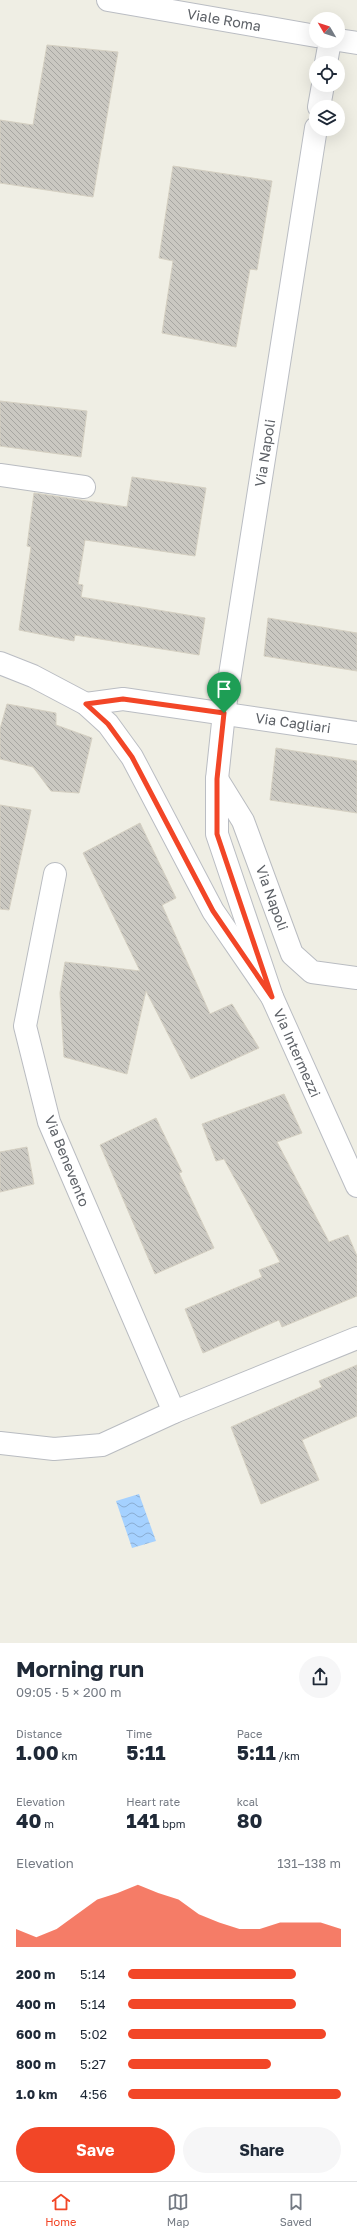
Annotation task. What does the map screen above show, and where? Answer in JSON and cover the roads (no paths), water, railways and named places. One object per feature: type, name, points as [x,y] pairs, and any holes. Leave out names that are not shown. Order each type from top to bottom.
[{"type":"street","name":"Viale Roma","points":[[108,0],[309,35]]},
{"type":"street","points":[[345,41],[357,43]]},
{"type":"street","name":"Via Napoli","points":[[272,997],[217,834],[217,779],[224,713],[315,136]]},
{"type":"street","points":[[0,475],[84,487]]},
{"type":"street","name":"Via Intermezzi","points":[[0,663],[33,676],[86,704],[108,724],[132,757],[213,911],[272,997],[357,1186]]},
{"type":"street","name":"Via Cagliari","points":[[86,704],[123,699],[357,733]]},
{"type":"street","name":"Via Napoli","points":[[217,779],[243,821],[292,954],[312,972],[357,978]]},
{"type":"street","name":"Via Benevento","points":[[55,874],[25,1026],[49,1122],[174,1412]]},
{"type":"street","points":[[0,1443],[54,1449],[102,1445],[174,1412],[357,1338]]},
{"type":"water","points":[[139,1494],[156,1541],[132,1548],[116,1501]]}]
